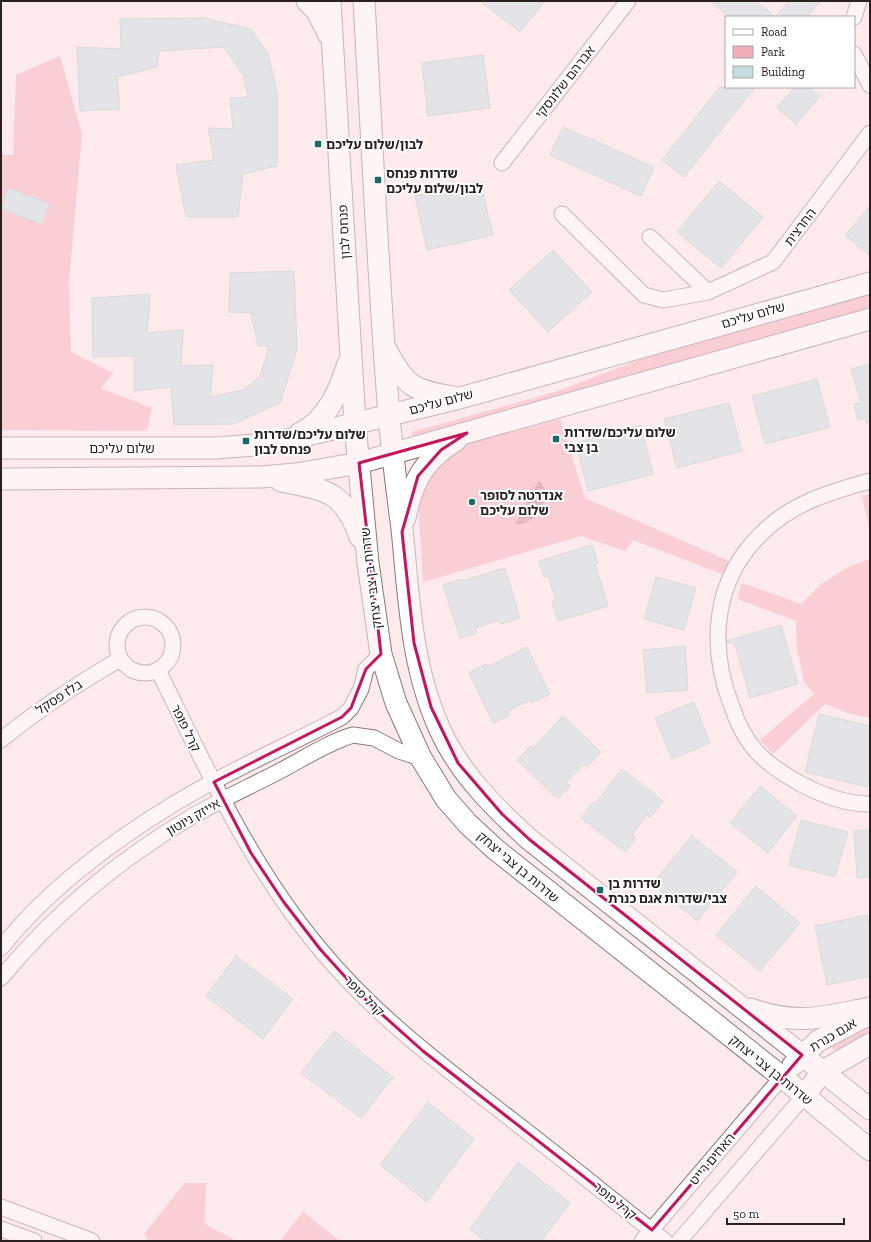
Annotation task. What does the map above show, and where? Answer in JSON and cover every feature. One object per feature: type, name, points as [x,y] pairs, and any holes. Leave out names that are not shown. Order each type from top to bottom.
[{"type":"main road","points":[[307,1],[320,16],[334,49]]},
{"type":"main road","name":"פנחס לבון","points":[[330,1],[355,424],[359,463]]},
{"type":"main road","points":[[364,1],[389,416],[408,599],[420,675],[441,733],[458,763],[475,785],[502,814],[530,840],[870,1109]]},
{"type":"main road","name":"שלום עליכם","points":[[1,448],[216,448],[254,445],[287,440],[460,398],[870,283]]},
{"type":"main road","points":[[1,479],[261,477],[296,474],[359,463],[870,319]]},
{"type":"main road","points":[[385,346],[394,364],[409,384],[433,394],[460,398]]},
{"type":"main road","points":[[287,440],[302,433],[314,424],[328,409],[338,392],[351,356]]},
{"type":"main road","points":[[402,532],[412,489],[418,476],[427,463],[441,450],[467,433]]},
{"type":"main road","name":"שדרות בן צבי יצחק","points":[[359,463],[368,563],[381,654],[396,703],[421,758],[446,799],[468,824],[495,849],[782,1077],[870,1150]]},
{"type":"main road","points":[[261,477],[316,488],[332,494],[343,503],[350,512],[368,563]]},
{"type":"main road","points":[[739,1005],[767,1015],[791,1020],[809,1020],[870,1008]]},
{"type":"main road","name":"אגם כנרת","points":[[782,1077],[802,1055],[831,1033],[870,1014]]},
{"type":"main road","name":"אגם כנרת","points":[[804,1096],[823,1071],[870,1044]]},
{"type":"street","name":"אברהם שלונסקי","points":[[502,163],[628,1]]},
{"type":"street","points":[[854,16],[859,1]]},
{"type":"street","points":[[855,56],[870,85]]},
{"type":"street","name":"החרצית","points":[[562,214],[644,295],[663,300],[708,292],[774,262],[870,133]]},
{"type":"street","points":[[650,237],[708,292]]},
{"type":"street","points":[[870,481],[814,498],[793,508],[762,533],[750,546],[731,579],[721,607],[717,628],[718,651],[728,697],[735,717],[756,751],[787,776],[810,789],[848,802],[870,804]]},
{"type":"street","points":[[137,618],[148,618],[159,621],[167,628],[172,638],[173,649],[169,659],[158,670],[152,673],[141,673],[131,670],[120,658],[117,642],[120,631],[128,623],[137,618]]},
{"type":"street","name":"אייזק ניוטון","points":[[1,948],[50,896],[114,844],[178,802],[342,717],[351,708],[358,695],[366,669],[381,654]]},
{"type":"street","name":"בלז פסקל","points":[[1,740],[33,713],[120,658]]},
{"type":"street","name":"קרל פופר","points":[[158,670],[222,800],[251,853],[283,901],[320,949],[368,1001],[423,1051],[647,1236],[665,1241]]},
{"type":"street","name":"אייזק ניוטון","points":[[1,978],[21,955],[91,887],[148,844],[192,816],[222,800],[353,735],[374,738],[399,751],[421,758]]},
{"type":"street","name":"האחים רייט","points":[[647,1236],[782,1077]]},
{"type":"street","points":[[679,1241],[804,1096]]},
{"type":"street","points":[[1,1207],[92,1241]]},
{"type":"street","points":[[1,1229],[34,1241]]},
{"type":"highlighted area","points":[[467,433],[441,450],[418,476],[402,532],[414,643],[431,707],[458,763],[502,814],[530,840],[802,1055],[652,1230],[423,1051],[367,1001],[320,949],[283,901],[251,853],[214,782],[342,717],[351,708],[366,669],[381,654],[359,463]]},
{"type":"green space","points":[[60,56],[82,134],[69,283],[71,352],[113,373],[101,388],[152,408],[147,431],[1,430],[1,154],[13,155],[16,75]]},
{"type":"green space","points":[[870,291],[870,309],[413,440],[412,432],[558,391],[675,346]]},
{"type":"green space","points":[[560,419],[585,498],[731,562],[725,575],[633,540],[625,551],[581,536],[423,582],[418,502],[422,488],[444,458],[471,443]]},
{"type":"green space","points":[[870,494],[870,533],[862,496]]},
{"type":"green space","points":[[870,559],[870,718],[847,713],[825,704],[773,754],[760,740],[814,694],[804,682],[797,649],[796,621],[737,599],[742,583],[801,604],[821,584],[848,567]]},
{"type":"green space","points":[[870,1025],[870,1032],[836,1050],[826,1045]]},
{"type":"green space","points":[[185,1183],[206,1183],[205,1224],[236,1241],[149,1241],[144,1234]]},
{"type":"green space","points":[[303,1212],[340,1241],[280,1241]]},
{"type":"shaded area","points":[[539,480],[545,494],[544,502],[536,516],[522,524],[515,524]]},
{"type":"building","points":[[480,1],[545,1],[520,32]]},
{"type":"building","points":[[710,1],[756,1],[774,16],[728,16]]},
{"type":"building","points":[[789,1],[821,1],[808,16],[776,16]]},
{"type":"building","points":[[203,18],[251,29],[268,54],[277,92],[277,166],[243,174],[238,217],[186,217],[176,165],[214,160],[208,128],[233,129],[230,98],[248,97],[244,77],[224,47],[159,51],[157,67],[117,77],[120,109],[80,111],[77,47],[121,49],[120,19]]},
{"type":"building","points":[[483,55],[490,108],[428,116],[422,63]]},
{"type":"building","points":[[720,87],[754,88],[684,177],[662,160]]},
{"type":"building","points":[[794,88],[811,88],[820,96],[796,124],[777,108]]},
{"type":"building","points":[[563,127],[654,167],[641,196],[550,155]]},
{"type":"building","points":[[480,181],[493,235],[427,250],[415,196]]},
{"type":"building","points":[[719,181],[763,217],[721,268],[677,232]]},
{"type":"building","points":[[8,188],[50,204],[42,224],[1,209]]},
{"type":"building","points":[[870,206],[870,256],[845,235]]},
{"type":"building","points":[[553,250],[592,292],[548,332],[509,290]]},
{"type":"building","points":[[294,271],[297,349],[280,403],[233,424],[174,425],[171,387],[134,391],[134,356],[93,357],[92,298],[150,294],[147,333],[183,330],[181,366],[213,365],[210,397],[243,390],[260,377],[269,346],[258,346],[251,313],[229,312],[230,273]]},
{"type":"building","points":[[870,364],[870,422],[866,423],[865,418],[858,420],[854,404],[861,403],[851,369]]},
{"type":"building","points":[[817,379],[830,427],[765,444],[752,396]]},
{"type":"building","points":[[729,403],[742,451],[677,468],[664,419]]},
{"type":"building","points":[[641,425],[653,474],[588,491],[576,443]]},
{"type":"building","points":[[592,545],[598,563],[595,564],[608,606],[558,621],[552,602],[556,600],[548,576],[544,577],[539,561]]},
{"type":"building","points":[[505,568],[520,618],[501,624],[499,620],[475,628],[477,633],[460,638],[443,585]]},
{"type":"building","points":[[656,577],[696,588],[684,630],[644,619]]},
{"type":"building","points":[[781,625],[798,684],[750,698],[735,644],[727,641]]},
{"type":"building","points":[[685,646],[688,690],[647,693],[643,650]]},
{"type":"building","points":[[527,647],[550,694],[531,703],[530,700],[507,711],[509,715],[493,723],[469,673],[486,664],[487,667]]},
{"type":"building","points":[[694,702],[710,743],[672,759],[655,718]]},
{"type":"building","points":[[819,714],[870,726],[870,773],[867,787],[805,772]]},
{"type":"building","points":[[563,716],[601,752],[587,767],[584,764],[566,782],[570,786],[558,799],[517,760],[531,746],[533,748]]},
{"type":"building","points":[[622,769],[663,801],[651,817],[647,815],[632,835],[636,838],[625,852],[581,818],[593,802],[595,804]]},
{"type":"building","points":[[760,786],[797,816],[768,853],[730,823]]},
{"type":"building","points":[[801,820],[848,832],[835,877],[789,865]]},
{"type":"building","points":[[870,830],[870,877],[857,878],[854,831]]},
{"type":"building","points":[[692,836],[737,872],[697,921],[652,884]]},
{"type":"building","points":[[756,886],[800,923],[760,971],[716,935]]},
{"type":"building","points":[[867,915],[870,928],[870,976],[827,985],[815,926]]},
{"type":"building","points":[[236,956],[293,999],[263,1039],[206,996]]},
{"type":"building","points":[[334,1031],[393,1077],[361,1118],[301,1073]]},
{"type":"building","points":[[428,1102],[474,1139],[427,1202],[380,1165]]},
{"type":"building","points":[[518,1162],[570,1203],[541,1241],[485,1241],[470,1229]]},
{"type":"place","name":"לבון/שלום עליכם","points":[[318,144]]},
{"type":"place","name":"שדרות פנחס לבון/שלום עליכם","points":[[378,180]]},
{"type":"place","name":"שלום עליכם/שדרות בן צבי","points":[[556,439]]},
{"type":"place","name":"שלום עליכם/שדרות פנחס לבון","points":[[246,441]]},
{"type":"place","name":"אנדרטה לסופר שלום עליכם","points":[[472,502]]},
{"type":"place","name":"שדרות בן צבי/שדרות אגם כנרת","points":[[600,890]]}]
